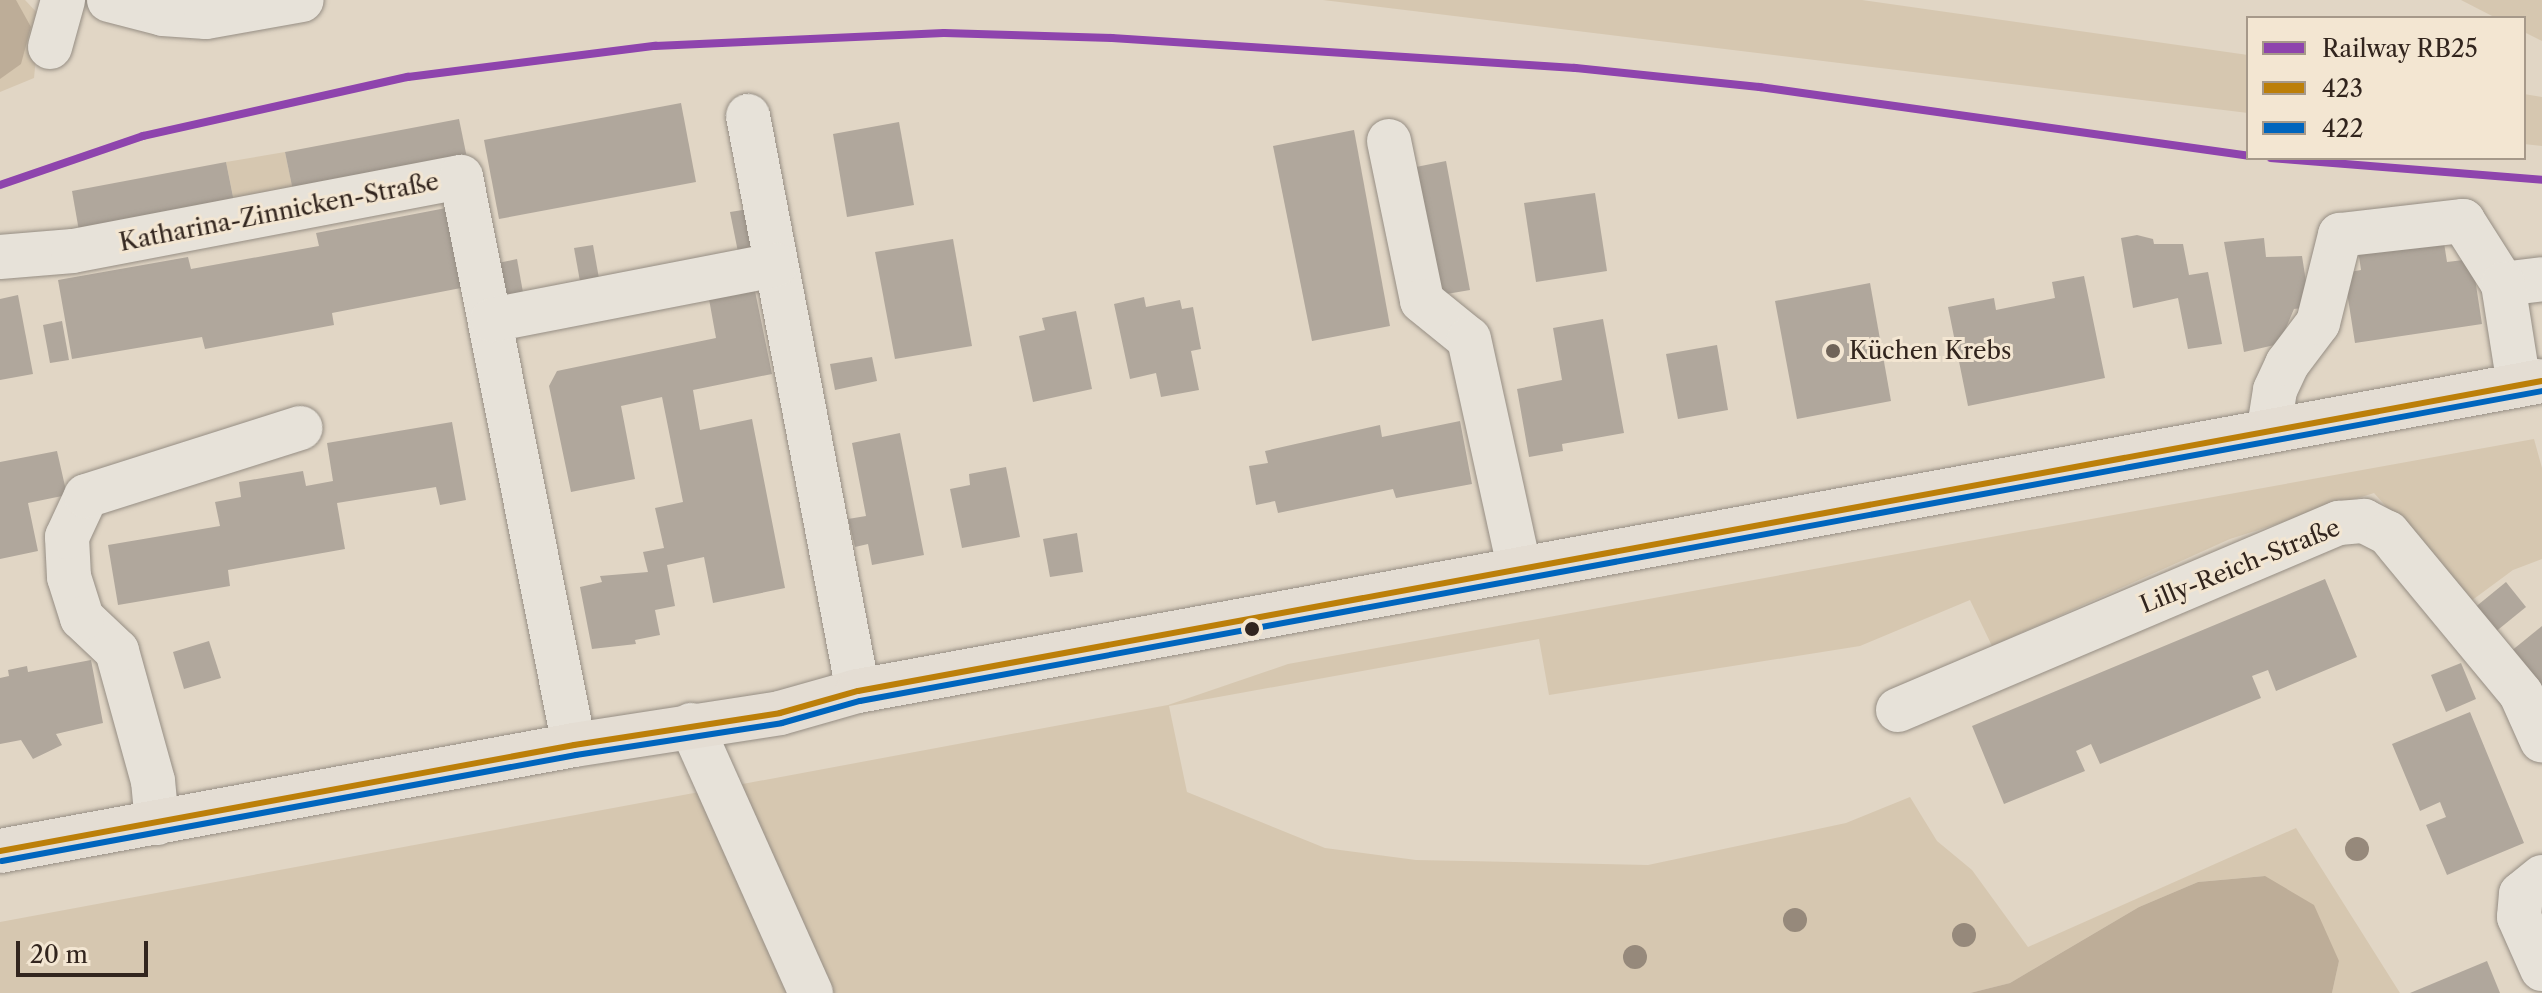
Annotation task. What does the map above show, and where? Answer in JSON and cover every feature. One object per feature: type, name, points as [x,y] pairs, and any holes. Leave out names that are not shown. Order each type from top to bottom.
[{"type":"main road","points":[[0,851],[574,745],[780,713],[858,691],[2269,428],[2530,383]]},
{"type":"street","points":[[50,47],[63,0]]},
{"type":"street","points":[[109,0],[163,14],[206,17],[302,0]]},
{"type":"street","points":[[748,116],[858,691]]},
{"type":"street","points":[[1389,141],[1422,301],[1469,339],[1519,567]]},
{"type":"street","name":"Katharina-Zinnicken-Straße","points":[[0,257],[73,251],[461,177],[492,320],[574,745]]},
{"type":"street","points":[[2269,428],[2275,390],[2287,364],[2318,323],[2340,235],[2463,221],[2522,282],[2530,383]]},
{"type":"street","points":[[492,320],[776,265]]},
{"type":"street","points":[[157,823],[153,781],[117,651],[82,618],[69,577],[67,537],[86,496],[301,428]]},
{"type":"street","name":"Lilly-Reich-Straße","points":[[1898,710],[2339,523],[2364,521],[2388,533],[2521,694],[2542,741]]},
{"type":"street","points":[[691,725],[811,993]]},
{"type":"street","points":[[2542,877],[2521,894],[2519,917],[2542,969]]},
{"type":"shaded area","points":[[0,0],[25,0],[40,16],[34,78],[0,92]]},
{"type":"shaded area","points":[[0,0],[16,0],[31,27],[21,64],[0,79]]},
{"type":"shaded area","points":[[1323,0],[1862,0],[2246,55],[2246,113]]},
{"type":"shaded area","points":[[2461,0],[2542,0],[2542,41],[2526,33],[2526,16],[2492,16]]},
{"type":"shaded area","points":[[2526,94],[2542,97],[2542,146],[2526,144]]},
{"type":"shaded area","points":[[285,152],[293,191],[234,202],[226,162]]},
{"type":"shaded area","points":[[2534,439],[2542,468],[2542,559],[2513,570],[2471,601],[2374,493],[2230,539],[1992,646],[1970,600],[1860,646],[1549,695],[1539,639],[1169,706],[1187,792],[1325,848],[1416,860],[1648,865],[1846,823],[1910,797],[1937,841],[1972,870],[2028,947],[2296,828],[2400,993],[2332,993],[2339,961],[2264,876],[2198,882],[2139,907],[2010,983],[1970,993],[0,993],[0,922],[1168,705],[1288,664]]},
{"type":"shaded area","points":[[2265,876],[2314,905],[2339,961],[2332,993],[1970,993],[2010,983],[2139,907],[2198,882]]},
{"type":"building","points":[[681,103],[696,182],[499,219],[484,140]]},
{"type":"building","points":[[459,119],[467,158],[293,191],[285,152]]},
{"type":"building","points":[[899,122],[914,205],[847,217],[833,134]]},
{"type":"building","points":[[1354,130],[1390,326],[1312,341],[1273,146]]},
{"type":"building","points":[[1446,161],[1470,290],[1435,296],[1411,168]]},
{"type":"building","points":[[226,162],[234,202],[79,231],[72,191]]},
{"type":"building","points":[[1595,193],[1607,271],[1536,282],[1524,203]]},
{"type":"building","points":[[446,208],[461,288],[332,313],[334,325],[205,349],[202,337],[72,359],[58,280],[188,257],[191,269],[319,246],[316,233]]},
{"type":"building","points":[[749,209],[757,254],[739,257],[730,212]]},
{"type":"building","points":[[2137,235],[2153,239],[2154,244],[2183,244],[2189,275],[2208,272],[2222,344],[2188,349],[2178,298],[2133,308],[2121,238]]},
{"type":"building","points":[[2443,236],[2447,262],[2472,259],[2482,324],[2355,343],[2344,273],[2361,270],[2358,249]]},
{"type":"building","points":[[2264,238],[2266,257],[2302,256],[2310,307],[2294,309],[2279,344],[2244,352],[2224,242]]},
{"type":"building","points":[[953,239],[972,346],[895,359],[875,252]]},
{"type":"building","points":[[593,245],[600,284],[581,287],[574,248]]},
{"type":"building","points":[[517,259],[524,298],[505,301],[498,263]]},
{"type":"building","points":[[2084,276],[2105,378],[1968,406],[1948,307],[1994,298],[1996,310],[2055,298],[2052,282]]},
{"type":"building","name":"Küchen Krebs","points":[[1870,283],[1891,401],[1797,419],[1775,301]]},
{"type":"building","points":[[755,291],[772,374],[693,390],[700,430],[752,419],[785,588],[713,603],[704,557],[667,565],[675,606],[655,610],[660,635],[635,640],[636,644],[592,649],[580,587],[602,582],[600,576],[648,572],[643,552],[664,548],[655,508],[683,502],[662,397],[621,406],[635,479],[571,492],[549,386],[557,371],[716,338],[709,299]]},
{"type":"building","points":[[18,295],[33,374],[0,380],[0,299]]},
{"type":"building","points":[[1144,297],[1146,307],[1180,300],[1182,309],[1193,307],[1201,349],[1191,351],[1199,390],[1161,397],[1156,373],[1130,379],[1114,304]]},
{"type":"building","points":[[1076,311],[1092,389],[1033,402],[1019,336],[1045,330],[1042,318]]},
{"type":"building","points":[[1603,319],[1624,433],[1562,444],[1563,451],[1529,457],[1517,389],[1562,380],[1553,328]]},
{"type":"building","points":[[62,321],[69,360],[50,363],[43,325]]},
{"type":"building","points":[[1717,345],[1728,410],[1678,419],[1666,354]]},
{"type":"building","points":[[872,357],[877,381],[835,390],[830,364]]},
{"type":"building","points":[[1460,421],[1472,484],[1396,498],[1393,489],[1278,513],[1275,501],[1256,505],[1249,466],[1268,463],[1265,451],[1380,425],[1382,437]]},
{"type":"building","points":[[452,422],[466,500],[440,505],[436,487],[337,503],[345,549],[228,570],[230,586],[118,605],[108,545],[220,526],[215,502],[241,497],[239,482],[303,471],[306,486],[333,481],[327,443]]},
{"type":"building","points":[[900,433],[924,555],[872,565],[868,544],[855,547],[848,519],[866,516],[852,443]]},
{"type":"building","points":[[57,451],[67,495],[28,503],[38,551],[0,559],[0,462]]},
{"type":"building","points":[[1006,467],[1020,537],[962,548],[950,489],[970,485],[969,474]]},
{"type":"building","points":[[1077,533],[1083,572],[1050,577],[1043,539]]},
{"type":"building","points":[[2325,579],[2357,657],[2276,691],[2268,670],[2252,676],[2261,698],[2100,764],[2091,744],[2076,751],[2085,771],[2004,804],[1972,726]]},
{"type":"building","points":[[2506,582],[2526,607],[2494,633],[2473,609]]},
{"type":"building","points":[[2542,626],[2542,690],[2510,652]]},
{"type":"building","points":[[209,641],[221,678],[184,689],[173,652]]},
{"type":"building","points":[[91,660],[103,723],[56,734],[62,745],[33,759],[21,740],[0,744],[0,678],[9,676],[8,670],[27,666],[28,672]]},
{"type":"building","points":[[2461,663],[2476,699],[2446,712],[2431,675]]},
{"type":"building","points":[[2470,712],[2524,843],[2447,875],[2426,825],[2446,817],[2440,802],[2420,811],[2392,744]]},
{"type":"building","points":[[2487,961],[2500,993],[2410,993]]},
{"type":"rail line","name":"RB25","points":[[0,185],[143,136],[408,77],[655,46],[944,33],[1112,38],[1575,68],[1760,87],[2246,156]]},
{"type":"rail line","name":"RB25","points":[[2296,160],[2542,180]]},
{"type":"transit line","name":"423","points":[[0,851],[574,745],[780,713],[858,691],[2542,381]]},
{"type":"transit line","name":"422","points":[[2,861],[576,755],[782,723],[860,701],[2542,391]]},
{"type":"place","name":"Küchen Krebs","points":[[1833,351]]}]
